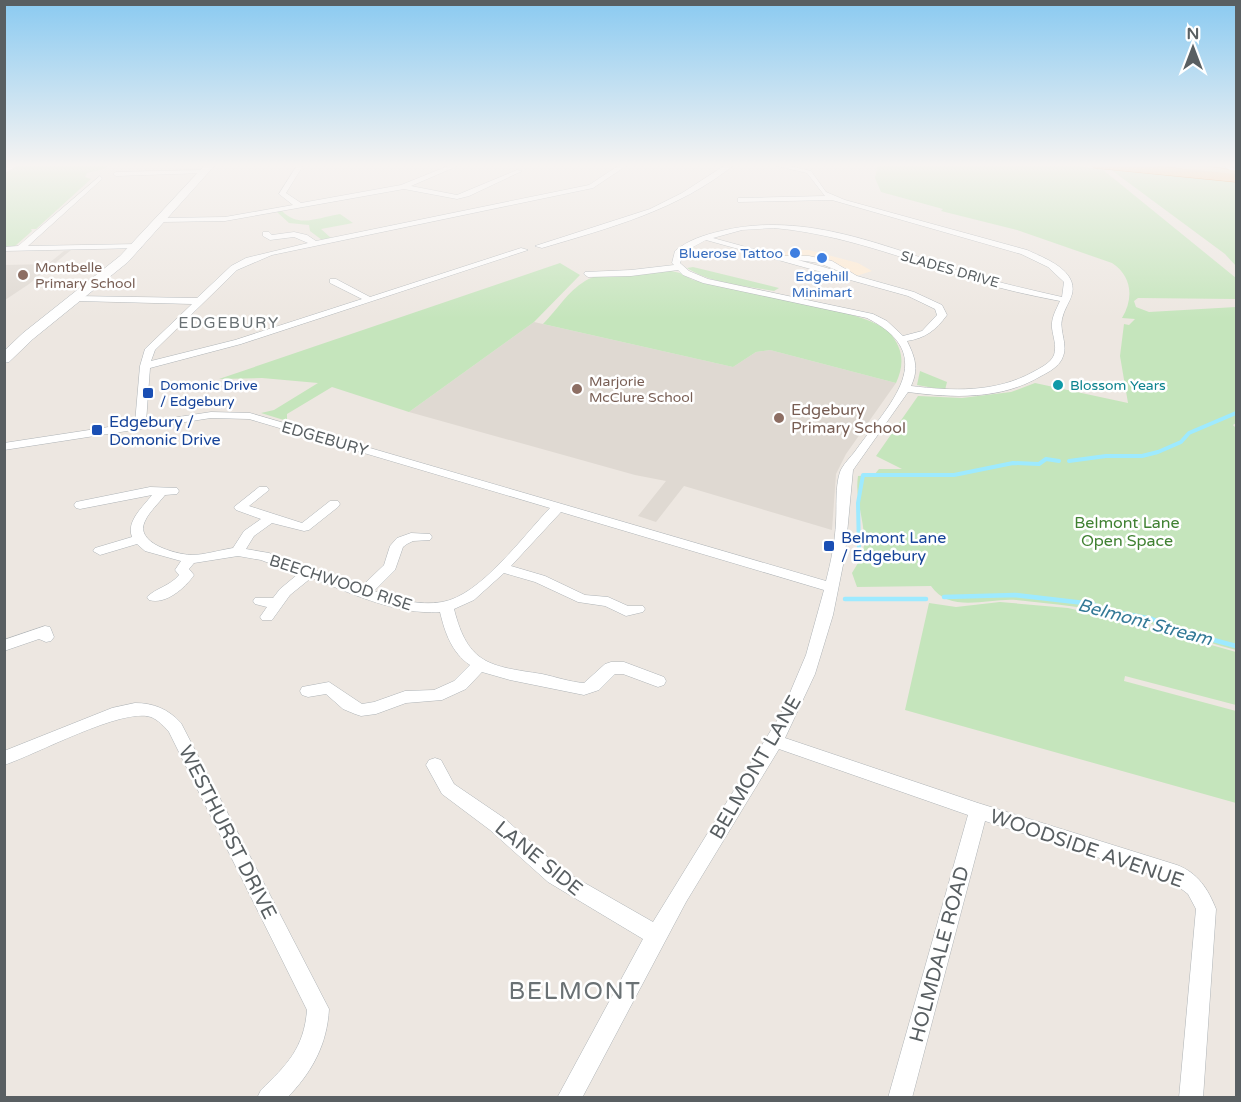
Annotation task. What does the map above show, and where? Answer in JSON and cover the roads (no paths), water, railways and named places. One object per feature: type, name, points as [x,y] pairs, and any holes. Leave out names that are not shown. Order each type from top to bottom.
[{"type":"main road","points":[[4,359],[28,336],[78,298],[138,246],[165,215]]},
{"type":"street","points":[[21,248],[58,215]]},
{"type":"street","points":[[161,220],[216,220],[241,215]]},
{"type":"street","points":[[140,426],[145,366],[150,349],[241,264],[270,253],[453,215]]},
{"type":"street","points":[[145,366],[238,342],[524,250],[537,250],[539,246],[635,215]]},
{"type":"street","points":[[601,266],[588,274],[631,273],[679,267],[686,273],[706,281],[861,314],[884,322],[901,339],[911,358],[910,377],[905,388],[941,393],[973,393],[994,390],[1029,380],[1051,366],[1058,357],[1061,344],[1057,320],[1069,289],[1064,276],[1051,265],[1035,257],[891,215]]},
{"type":"street","name":"SLADES DRIVE","points":[[679,267],[676,263],[678,254],[705,238],[750,227],[781,226],[807,229],[971,277],[1066,300]]},
{"type":"street","points":[[270,238],[300,234],[305,235],[315,244]]},
{"type":"street","points":[[705,238],[779,258],[807,258],[842,267],[854,278],[911,294],[939,307],[942,315],[930,330],[921,336],[901,339]]},
{"type":"street","points":[[4,249],[138,246]]},
{"type":"street","points":[[333,281],[368,299]]},
{"type":"street","points":[[78,298],[199,301]]},
{"type":"street","name":"BELMONT LANE","points":[[569,1098],[656,935],[775,741],[800,692],[815,652],[836,567],[844,517],[843,483],[847,470],[905,388]]},
{"type":"street","name":"EDGEBURY","points":[[4,447],[211,415],[250,416],[559,506],[643,524],[831,587]]},
{"type":"street","points":[[80,505],[150,490],[167,491],[138,521],[136,531],[139,539],[100,551]]},
{"type":"street","points":[[263,490],[240,507],[304,527],[334,504]]},
{"type":"street","name":"BEECHWOOD RISE","points":[[139,539],[150,548],[164,554],[190,559],[238,552],[264,556],[408,607],[430,609],[446,607],[474,594],[485,586],[559,506]]},
{"type":"street","points":[[238,552],[249,534],[270,518]]},
{"type":"street","points":[[364,592],[390,567],[397,546],[402,541],[411,537],[426,537]]},
{"type":"street","points":[[154,597],[182,582],[187,575],[182,570],[190,559]]},
{"type":"street","points":[[502,568],[540,579],[583,599],[608,602],[629,615]]},
{"type":"street","points":[[267,617],[285,592],[309,572]]},
{"type":"street","points":[[260,601],[277,603]]},
{"type":"street","points":[[446,607],[456,643],[480,665],[501,674],[548,681],[571,688],[593,686],[611,668],[624,668],[658,681]]},
{"type":"street","points":[[4,646],[45,631]]},
{"type":"street","points":[[308,691],[329,688],[349,705],[361,710],[376,708],[405,698],[436,696],[460,685],[480,665]]},
{"type":"street","name":"WESTHURST DRIVE","points":[[4,758],[118,712],[136,709],[153,710],[167,717],[175,728],[318,1009],[318,1028],[308,1055],[295,1073],[269,1098]]},
{"type":"street","name":"WOODSIDE AVENUE","points":[[775,741],[978,811],[1177,874],[1191,882],[1202,895],[1206,909],[1191,1098]]},
{"type":"street","name":"LANE SIDE","points":[[435,765],[448,789],[497,824],[555,876],[595,902],[656,935]]},
{"type":"street","name":"HOLMDALE ROAD","points":[[900,1098],[978,811]]},
{"type":"waterway","points":[[1069,461],[1106,456],[1142,456],[1158,452],[1181,442],[1189,433],[1236,413]]},
{"type":"waterway","points":[[859,551],[858,503],[863,475],[954,475],[1013,463],[1039,464],[1046,459],[1059,461]]},
{"type":"waterway","name":"Belmont Stream","points":[[944,597],[1015,595],[1093,604],[1100,609],[1152,619],[1195,635],[1236,646]]},
{"type":"waterway","name":"Belmont Stream","points":[[845,599],[926,599]]},
{"type":"place","name":"Bluerose Tattoo","points":[[795,253]]},
{"type":"place","name":"Edgehill Minimart","points":[[822,258]]},
{"type":"place","name":"Montbelle Primary School","points":[[23,275]]},
{"type":"place","name":"Blossom Years","points":[[1058,385]]},
{"type":"place","name":"Marjorie McClure School","points":[[577,389]]},
{"type":"place","name":"Domonic Drive / Edgebury","points":[[148,393]]},
{"type":"place","name":"Edgebury Primary School","points":[[779,418]]},
{"type":"place","name":"Edgebury / Domonic Drive","points":[[97,430]]},
{"type":"place","name":"Belmont Lane / Edgebury","points":[[829,546]]},
{"type":"district","name":"EDGEBURY","points":[[229,322]]},
{"type":"district","name":"BELMONT","points":[[575,991]]},
{"type":"park label","name":"Belmont Lane Open Space","points":[[1127,531]]}]
